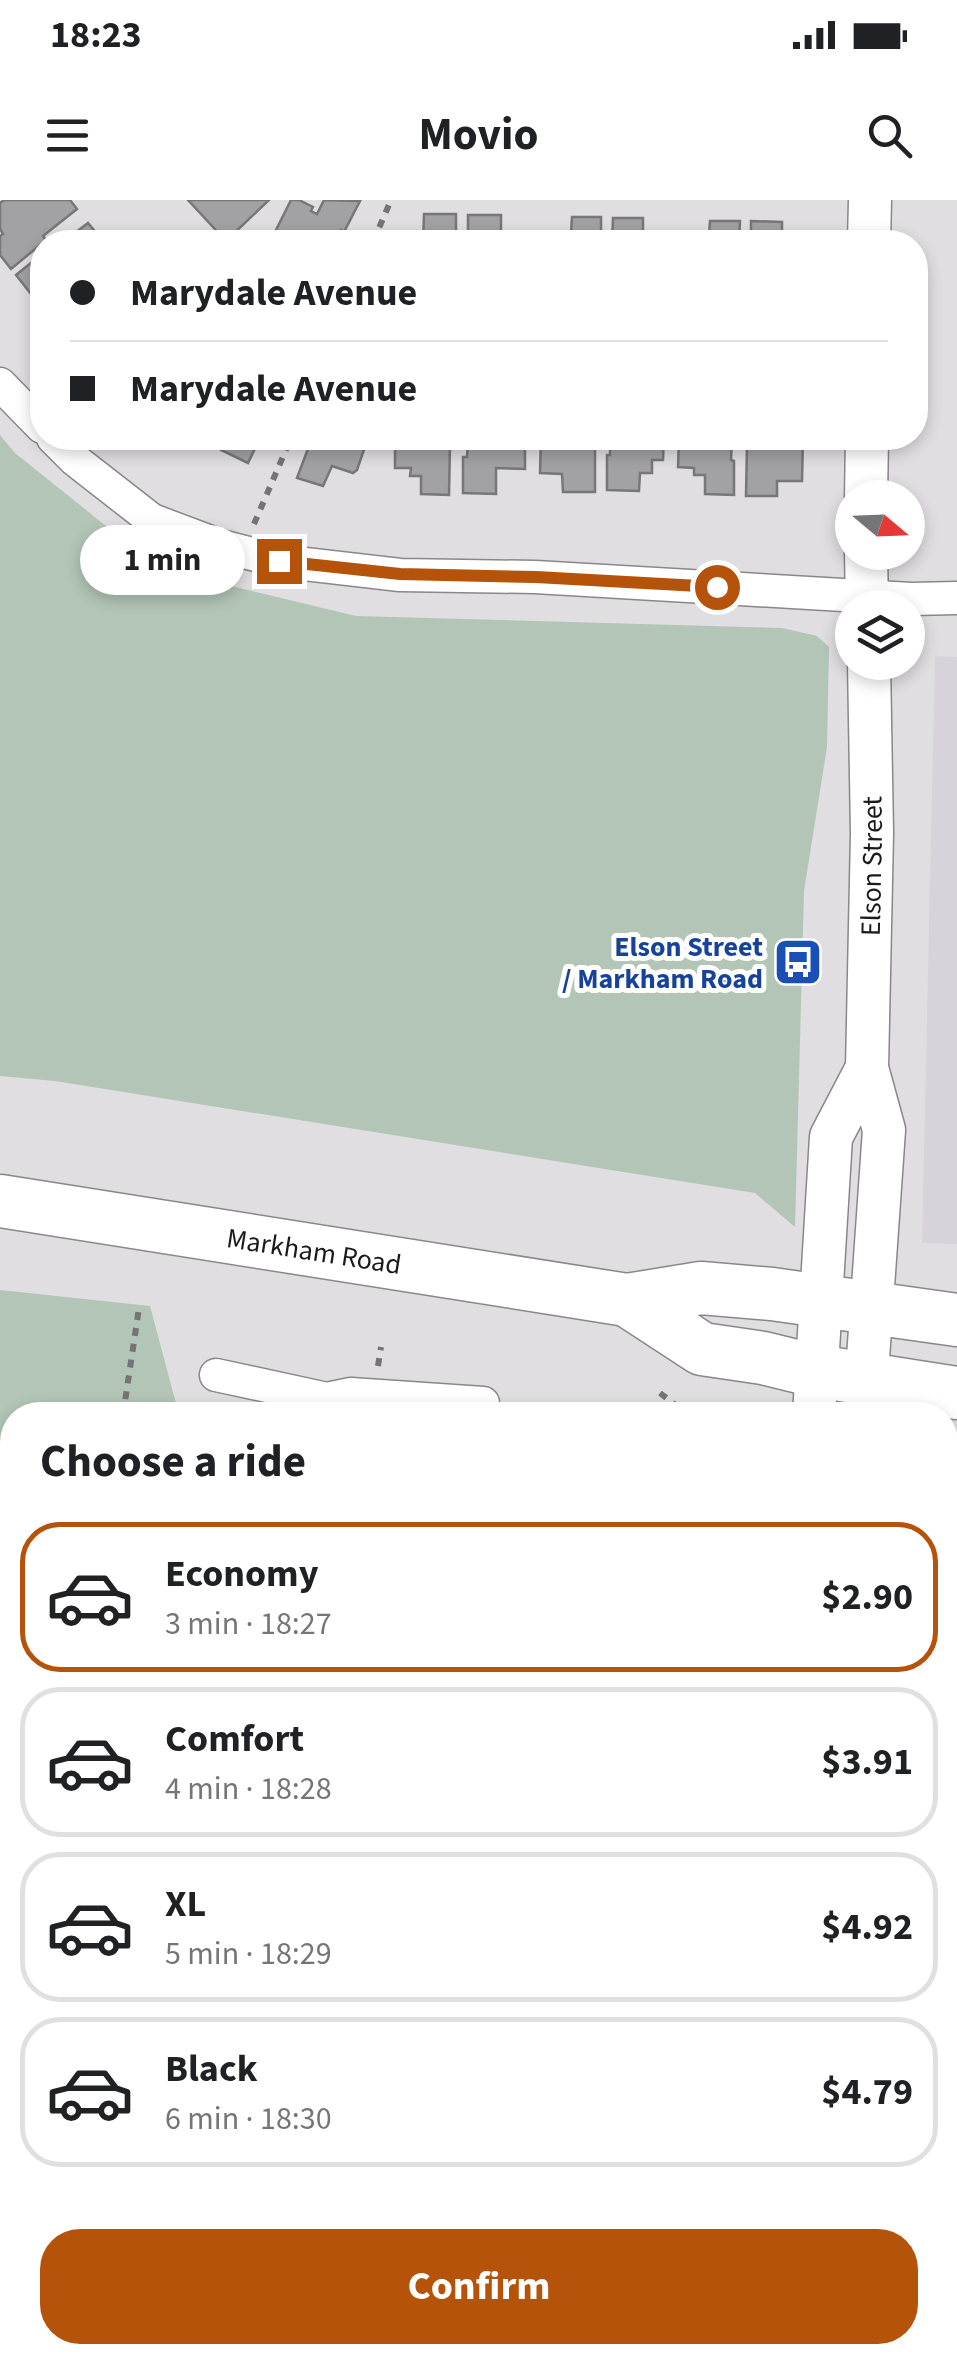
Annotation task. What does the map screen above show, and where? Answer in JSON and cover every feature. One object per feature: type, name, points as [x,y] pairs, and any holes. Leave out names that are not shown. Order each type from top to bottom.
[{"type":"main road","name":"Markham Road","points":[[0,1202],[628,1300],[700,1288],[957,1320]]},
{"type":"main road","name":"Markham Road","points":[[628,1300],[702,1349],[763,1358],[840,1395],[957,1393]]},
{"type":"street","points":[[869,230],[870,200]]},
{"type":"street","points":[[0,384],[30,415]]},
{"type":"street","points":[[64,450],[152,520],[279,561],[400,574],[536,577],[835,599]]},
{"type":"street","points":[[866,480],[867,450]]},
{"type":"street","points":[[925,599],[957,598]]},
{"type":"street","name":"Elson Street","points":[[840,1395],[872,1307],[884,1130],[867,1068],[872,833],[868,680]]},
{"type":"street","name":"Elson Street","points":[[840,1395],[820,1300],[832,1137],[867,1068]]},
{"type":"street","points":[[216,1374],[345,1402]]},
{"type":"path","points":[[379,230],[392,200]]},
{"type":"path","points":[[242,551],[286,450]]},
{"type":"path","points":[[125,1402],[139,1308]]},
{"type":"path","points":[[660,1393],[671,1402]]},
{"type":"shaded area","points":[[935,656],[957,657],[957,1244],[922,1243]]},
{"type":"green space","points":[[0,435],[15,453],[106,526],[223,584],[356,616],[782,628],[817,636],[829,647],[827,747],[804,891],[795,1227],[755,1193],[55,1081],[0,1076]]},
{"type":"green space","points":[[0,1290],[150,1306],[176,1402],[0,1402]]},
{"type":"building","points":[[70,200],[77,209],[51,230],[30,230],[30,253],[11,269],[0,255],[0,203]]},
{"type":"building","points":[[188,200],[269,200],[238,230],[216,230]]},
{"type":"building","points":[[291,200],[313,207],[311,211],[317,214],[324,200],[360,201],[345,230],[276,230]]},
{"type":"building","points":[[424,214],[456,214],[456,230],[423,230]]},
{"type":"building","points":[[468,215],[501,215],[501,230],[468,230]]},
{"type":"building","points":[[572,217],[601,217],[601,230],[571,230]]},
{"type":"building","points":[[613,218],[643,218],[643,230],[612,230]]},
{"type":"building","points":[[710,221],[740,221],[740,230],[709,230]]},
{"type":"building","points":[[751,221],[782,222],[782,230],[751,230]]},
{"type":"building","points":[[30,264],[30,293],[16,275]]},
{"type":"building","points":[[221,450],[254,450],[248,463]]},
{"type":"building","points":[[308,450],[364,450],[357,470],[353,473],[332,466],[323,486],[297,478]]},
{"type":"building","points":[[395,450],[450,450],[449,495],[421,494],[421,476],[410,476],[411,468],[395,468]]},
{"type":"building","points":[[467,450],[525,450],[525,469],[496,468],[496,494],[463,493],[463,457],[467,457]]},
{"type":"building","points":[[541,450],[595,450],[595,492],[563,492],[562,474],[540,473]]},
{"type":"building","points":[[610,450],[663,450],[663,460],[652,460],[652,473],[640,473],[639,491],[607,490]]},
{"type":"building","points":[[679,450],[731,450],[734,495],[705,494],[705,475],[694,475],[694,468],[678,467]]},
{"type":"building","points":[[747,450],[803,450],[802,481],[777,481],[777,496],[746,496]]},
{"type":"place","name":"Elson Street / Markham Road","points":[[798,962]]},
{"type":"route","points":[[279,561],[400,574],[717,587]]}]
